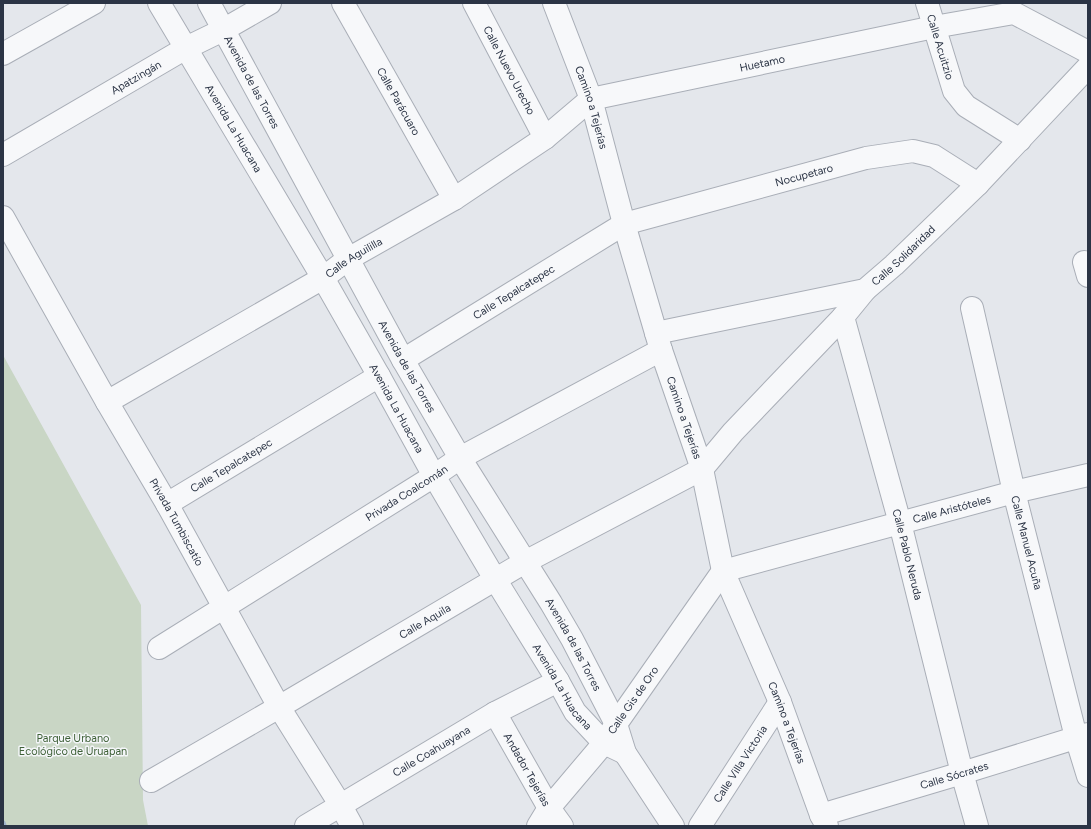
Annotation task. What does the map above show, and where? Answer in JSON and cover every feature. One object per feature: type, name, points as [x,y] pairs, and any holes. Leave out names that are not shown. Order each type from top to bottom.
[{"type":"street","points":[[3,54],[94,3]]},
{"type":"street","points":[[159,3],[186,48]]},
{"type":"street","name":"Avenida de las Torres","points":[[208,3],[403,360],[460,458],[551,603],[572,639],[616,724]]},
{"type":"street","name":"Apatzingán","points":[[3,155],[186,48],[223,30],[270,3]]},
{"type":"street","name":"Calle Parácuaro","points":[[343,3],[454,199]]},
{"type":"street","name":"Calle Nuevo Urecho","points":[[474,3],[544,138]]},
{"type":"street","name":"Camino a Tejerías","points":[[554,3],[590,99],[658,341],[702,468],[723,571],[780,702],[824,821]]},
{"type":"street","name":"Calle Acuitzio","points":[[927,3],[954,92],[966,106],[1020,140]]},
{"type":"street","name":"Huetamo","points":[[590,99],[934,27],[1014,13],[1088,52]]},
{"type":"street","name":"Avenida La Huacana","points":[[186,48],[322,278],[434,476],[558,681],[575,712],[604,743],[625,753]]},
{"type":"street","name":"Calle Solidaridad","points":[[658,341],[865,290],[894,265],[978,184],[1088,68]]},
{"type":"street","name":"Calle Aguililla","points":[[107,402],[322,278],[348,259],[454,199],[544,138],[590,99]]},
{"type":"street","name":"Nocupetaro","points":[[624,224],[866,158],[913,151],[934,156],[978,184]]},
{"type":"street","name":"Privada Tumbiscatío","points":[[3,217],[107,402],[167,504],[279,707],[352,826]]},
{"type":"street","name":"Calle Tepalcatepec","points":[[403,360],[624,224]]},
{"type":"street","points":[[702,468],[733,432],[843,317],[865,290]]},
{"type":"street","name":"Calle Manuel Acuña","points":[[972,308],[1014,492],[1082,735],[1088,776]]},
{"type":"street","name":"Calle Pablo Neruda","points":[[843,317],[900,523],[962,773],[977,826]]},
{"type":"street","name":"Privada Coalcomán","points":[[159,648],[434,476],[460,458],[658,341]]},
{"type":"street","name":"Calle Tepalcatepec","points":[[167,504],[378,376]]},
{"type":"street","name":"Calle Aquila","points":[[151,781],[495,579],[702,468]]},
{"type":"street","name":"Calle Aristóteles","points":[[723,571],[1014,492],[1088,475]]},
{"type":"street","name":"Calle Gis de Oro","points":[[538,826],[550,808],[604,743],[723,571]]},
{"type":"street","name":"Calle Coahuayana","points":[[306,826],[495,713],[558,681]]},
{"type":"street","name":"Calle Villa Victoria","points":[[700,826],[780,702]]},
{"type":"street","name":"Andador Tejerías","points":[[495,713],[562,826]]},
{"type":"street","points":[[616,724],[625,753],[673,826]]},
{"type":"street","name":"Calle Sócrates","points":[[824,821],[962,773],[1082,735]]},
{"type":"green space","name":"Parque Urbano Ecológico de Uruapan","points":[[3,355],[141,605],[143,800],[148,826],[3,826]]}]
